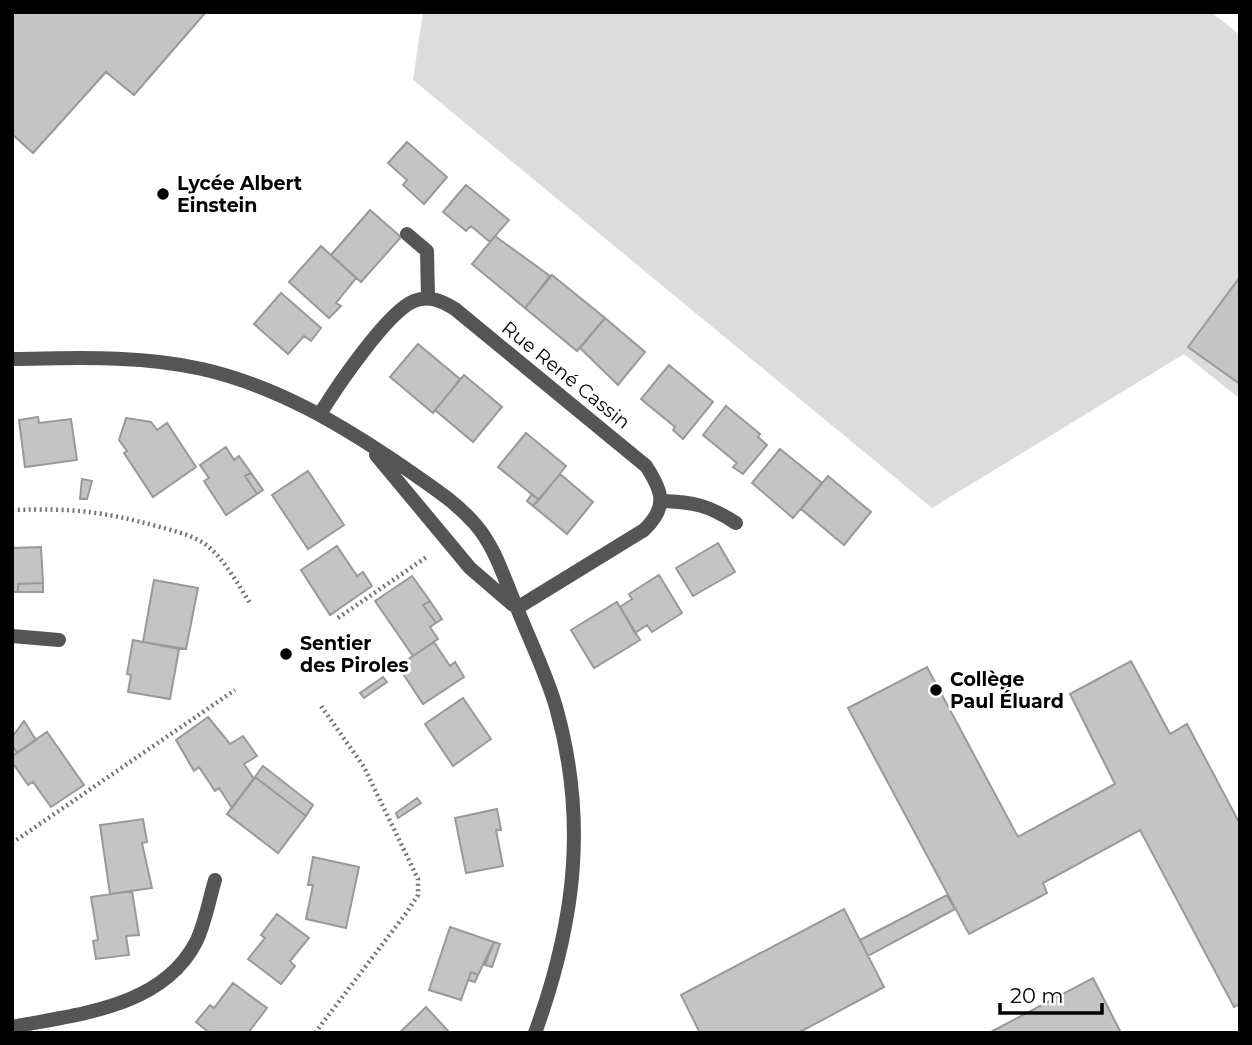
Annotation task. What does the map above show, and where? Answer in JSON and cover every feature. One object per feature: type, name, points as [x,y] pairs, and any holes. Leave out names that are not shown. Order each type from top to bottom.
[{"type":"street","points":[[320,414],[340,382],[402,308],[428,298],[427,251],[407,234]]},
{"type":"street","name":"Rue René Cassin","points":[[428,298],[443,301],[455,309],[646,466],[658,484],[661,500]]},
{"type":"street","points":[[12,359],[130,360],[200,368],[246,381],[320,414],[365,441],[439,492],[475,523],[493,550],[556,707],[573,806],[574,869],[566,931],[535,1033]]},
{"type":"street","points":[[365,441],[470,568],[517,608]]},
{"type":"street","points":[[517,608],[644,530],[656,519],[661,500],[691,502],[710,507],[736,523]]},
{"type":"street","points":[[12,636],[59,640]]},
{"type":"street","points":[[12,1027],[128,1001],[169,977],[196,942],[215,880]]},
{"type":"path","points":[[12,510],[69,508],[102,512],[179,532],[204,543],[219,556],[250,603]]},
{"type":"path","points":[[338,618],[449,541]]},
{"type":"path","points":[[12,843],[235,690]]},
{"type":"path","points":[[315,1033],[418,895],[418,879],[364,766],[321,706]]},
{"type":"shaded area","points":[[423,12],[1211,12],[1240,35],[1240,399],[1184,354],[932,508],[413,80]]},
{"type":"building","points":[[12,12],[206,12],[134,95],[106,72],[33,153],[12,134]]},
{"type":"building","points":[[407,142],[447,177],[424,204],[403,185],[407,180],[388,163]]},
{"type":"building","points":[[466,185],[509,220],[490,242],[471,226],[466,231],[443,212]]},
{"type":"building","points":[[370,210],[401,237],[361,282],[331,255]]},
{"type":"building","points":[[495,236],[550,276],[525,308],[472,264]]},
{"type":"building","points":[[321,246],[356,278],[336,303],[341,306],[329,318],[289,282]]},
{"type":"building","points":[[552,275],[605,318],[577,351],[525,308]]},
{"type":"building","points":[[1240,277],[1240,384],[1188,347]]},
{"type":"building","points":[[281,293],[321,328],[311,341],[304,336],[288,354],[254,324]]},
{"type":"building","points":[[605,318],[645,352],[618,385],[580,348]]},
{"type":"building","points":[[418,344],[460,379],[433,413],[390,377]]},
{"type":"building","points":[[669,365],[713,402],[683,439],[673,430],[675,427],[641,399]]},
{"type":"building","points":[[464,375],[502,407],[473,442],[435,410]]},
{"type":"building","points":[[726,406],[760,434],[758,437],[767,445],[743,474],[733,467],[737,463],[703,435]]},
{"type":"building","points":[[38,417],[39,423],[71,419],[77,460],[25,467],[19,420]]},
{"type":"building","points":[[126,418],[151,422],[157,430],[167,423],[196,467],[153,497],[124,453],[127,451],[119,440]]},
{"type":"building","points":[[526,433],[566,466],[539,500],[498,467]]},
{"type":"building","points":[[226,447],[234,460],[239,456],[251,473],[245,476],[257,494],[226,515],[204,481],[209,478],[200,465]]},
{"type":"building","points":[[780,449],[822,483],[793,518],[752,483]]},
{"type":"building","points":[[308,471],[344,525],[308,549],[272,495]]},
{"type":"building","points":[[251,473],[263,490],[257,494],[245,476]]},
{"type":"building","points":[[560,474],[593,502],[567,534],[533,506]]},
{"type":"building","points":[[828,476],[871,512],[844,545],[801,509]]},
{"type":"building","points":[[82,479],[92,481],[87,499],[80,499]]},
{"type":"building","points":[[532,494],[539,500],[533,506],[527,501]]},
{"type":"building","points":[[718,543],[735,572],[693,596],[676,568]]},
{"type":"building","points":[[337,546],[357,576],[363,572],[372,586],[330,615],[301,570]]},
{"type":"building","points":[[41,547],[43,583],[18,584],[18,592],[12,592],[12,548]]},
{"type":"building","points":[[659,575],[682,613],[652,632],[647,625],[635,633],[620,607],[632,599],[629,594]]},
{"type":"building","points":[[412,576],[430,601],[423,605],[436,623],[430,627],[438,639],[413,656],[375,601]]},
{"type":"building","points":[[154,580],[198,588],[186,649],[143,642]]},
{"type":"building","points":[[43,583],[43,592],[18,592],[18,584]]},
{"type":"building","points":[[430,601],[442,619],[436,623],[423,605]]},
{"type":"building","points":[[617,602],[640,640],[594,668],[571,630]]},
{"type":"building","points":[[133,640],[179,649],[170,699],[128,692],[131,675],[127,674]]},
{"type":"building","points":[[434,642],[450,666],[455,662],[464,677],[423,704],[398,666]]},
{"type":"building","points":[[1131,661],[1170,734],[1187,724],[1240,824],[1240,1004],[1234,1007],[1140,830],[1043,883],[1047,893],[969,934],[848,708],[927,667],[1018,837],[1115,784],[1070,694]]},
{"type":"building","points":[[383,677],[387,682],[364,698],[360,693]]},
{"type":"building","points":[[463,698],[491,739],[453,766],[425,724]]},
{"type":"building","points":[[208,717],[230,744],[243,736],[257,756],[244,764],[254,779],[232,808],[219,788],[215,791],[199,767],[194,771],[176,740]]},
{"type":"building","points":[[24,721],[36,740],[17,753],[12,745],[12,737]]},
{"type":"building","points":[[47,732],[84,785],[51,807],[33,782],[28,785],[12,762],[12,756]]},
{"type":"building","points":[[263,766],[313,805],[306,816],[255,777]]},
{"type":"building","points":[[255,777],[306,816],[278,853],[227,814]]},
{"type":"building","points":[[417,798],[421,803],[398,818],[396,813]]},
{"type":"building","points":[[497,809],[501,830],[496,830],[503,866],[466,873],[455,818]]},
{"type":"building","points":[[143,819],[147,842],[142,843],[152,888],[110,894],[100,825]]},
{"type":"building","points":[[313,857],[359,867],[346,928],[306,919],[313,885],[308,885]]},
{"type":"building","points":[[132,891],[139,935],[126,936],[129,955],[96,959],[93,941],[98,940],[91,897]]},
{"type":"building","points":[[947,895],[955,909],[868,956],[860,940]]},
{"type":"building","points":[[844,909],[884,987],[798,1033],[700,1033],[681,995]]},
{"type":"building","points":[[277,914],[309,938],[290,961],[295,966],[281,984],[248,959],[265,938],[261,935]]},
{"type":"building","points":[[450,927],[494,942],[478,975],[471,972],[461,1000],[429,990]]},
{"type":"building","points":[[494,942],[500,944],[492,967],[485,965]]},
{"type":"building","points":[[471,972],[478,975],[475,982],[468,980]]},
{"type":"building","points":[[1093,978],[1121,1033],[989,1033]]},
{"type":"building","points":[[233,983],[267,1008],[248,1033],[210,1033],[196,1022],[210,1005],[214,1008]]},
{"type":"building","points":[[426,1007],[450,1033],[399,1033],[416,1017]]},
{"type":"place","name":"Lycée Albert Einstein","points":[[163,194]]},
{"type":"place","name":"Sentier des Piroles","points":[[286,654]]},
{"type":"place","name":"Collège Paul Éluard","points":[[936,690]]}]
